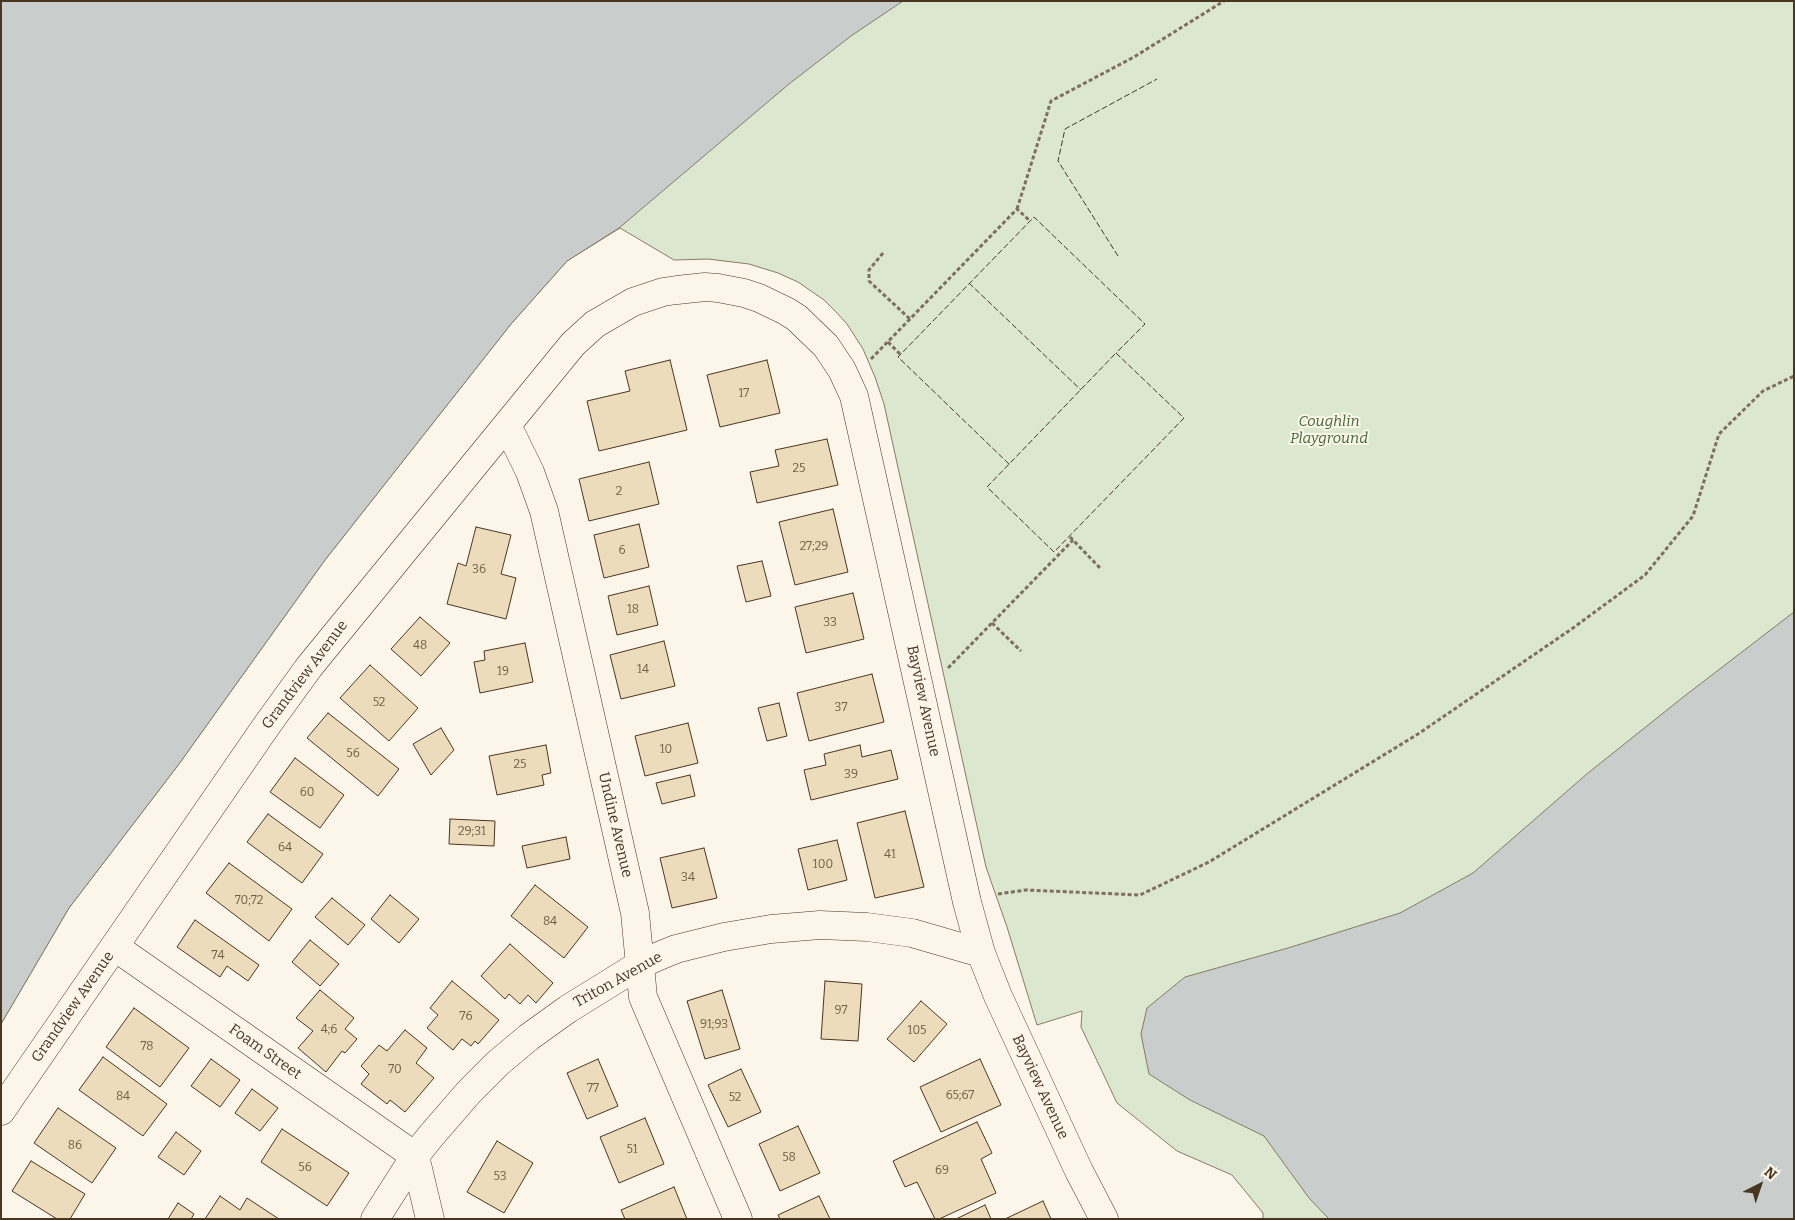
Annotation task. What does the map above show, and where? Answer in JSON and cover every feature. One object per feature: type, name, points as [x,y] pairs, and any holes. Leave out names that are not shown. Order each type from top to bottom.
[{"type":"street","name":"Bayview Avenue","points":[[664,292],[690,288],[718,288],[744,293],[779,307],[797,318],[817,335],[834,357],[848,383],[854,396],[861,423],[967,902],[981,953],[998,996],[1104,1219]]},
{"type":"street","name":"Grandview Avenue","points":[[1,1111],[266,725],[309,667],[573,344],[584,333],[620,309],[664,292]]},
{"type":"street","name":"Undine Avenue","points":[[507,425],[530,472],[544,512],[635,913],[643,997],[738,1219]]},
{"type":"street","name":"Triton Avenue","points":[[375,1219],[415,1156],[460,1102],[511,1051],[568,1009],[639,965],[676,949],[724,936],[771,929],[812,926],[859,927],[912,933],[981,953]]},
{"type":"street","name":"Foam Street","points":[[115,947],[415,1156]]},
{"type":"street","points":[[415,1156],[430,1219]]},
{"type":"path","points":[[848,383],[1017,209],[1051,101],[1134,57],[1224,1]]},
{"type":"path","points":[[1017,209],[1030,221]]},
{"type":"path","points":[[883,253],[869,270],[869,281],[910,319]]},
{"type":"path","points":[[888,342],[900,354]]},
{"type":"path","points":[[967,902],[1003,893],[1026,890],[1140,895],[1209,862],[1418,734],[1573,628],[1645,574],[1693,516],[1720,434],[1763,391],[1794,376]]},
{"type":"path","points":[[1070,536],[1101,568]]},
{"type":"path","points":[[922,695],[1073,540]]},
{"type":"path","points":[[992,623],[1021,650]]},
{"type":"green space","name":"Coughlin Playground","points":[[51,1],[1794,1],[1794,747],[1673,1219],[1263,1219],[1263,1213],[1232,1175],[1177,1151],[1117,1103],[1081,1027],[1082,1011],[1037,1025],[1007,927],[986,867],[884,404],[863,349],[847,324],[836,312],[824,300],[798,282],[778,273],[749,264],[708,259],[674,260],[620,228],[567,261],[511,324],[325,560],[179,764],[69,908],[1,1024],[1,262]]},
{"type":"shaded area","points":[[1,1],[903,1],[851,36],[789,84],[619,228],[567,261],[511,324],[325,560],[179,764],[69,908],[1,1024]]},
{"type":"shaded area","points":[[1794,612],[1794,1219],[1329,1219],[1309,1198],[1264,1136],[1190,1100],[1149,1074],[1141,1034],[1147,1008],[1185,977],[1288,948],[1400,913],[1473,873],[1588,773]]},
{"type":"building","points":[[670,360],[687,430],[599,451],[587,401],[630,391],[625,371]]},
{"type":"building","points":[[767,360],[780,413],[720,427],[707,375]]},
{"type":"building","points":[[827,439],[838,485],[757,503],[750,472],[779,466],[775,450]]},
{"type":"building","points":[[649,462],[659,504],[589,521],[579,479]]},
{"type":"building","points":[[833,509],[848,572],[795,585],[779,522]]},
{"type":"building","points":[[639,524],[649,567],[604,578],[594,535]]},
{"type":"building","points":[[476,527],[511,535],[501,574],[516,578],[506,619],[447,604],[458,563],[466,566]]},
{"type":"building","points":[[762,561],[771,596],[746,602],[737,566]]},
{"type":"building","points":[[649,586],[658,625],[617,635],[608,596]]},
{"type":"building","points":[[853,593],[864,639],[806,653],[795,607]]},
{"type":"building","points":[[420,617],[450,643],[421,676],[391,649]]},
{"type":"building","points":[[664,641],[675,686],[621,699],[610,655]]},
{"type":"building","points":[[525,643],[533,682],[480,693],[474,662],[485,660],[484,651]]},
{"type":"building","points":[[370,665],[418,708],[389,741],[340,698]]},
{"type":"building","points":[[872,674],[884,722],[809,741],[797,693]]},
{"type":"building","points":[[779,703],[787,736],[767,741],[758,708]]},
{"type":"building","points":[[328,713],[399,769],[378,796],[307,738]]},
{"type":"building","points":[[688,723],[698,763],[645,776],[635,736]]},
{"type":"building","points":[[441,728],[454,750],[431,775],[413,744]]},
{"type":"building","points":[[546,745],[551,773],[542,775],[544,785],[497,795],[489,756]]},
{"type":"building","points":[[860,745],[862,757],[891,750],[898,779],[811,800],[804,770],[826,765],[824,754]]},
{"type":"building","points":[[295,758],[344,795],[320,828],[270,792]]},
{"type":"building","points":[[690,775],[695,796],[662,804],[656,783]]},
{"type":"building","points":[[905,811],[924,887],[875,898],[857,823]]},
{"type":"building","points":[[268,814],[323,854],[302,883],[247,842]]},
{"type":"building","points":[[450,819],[495,821],[494,846],[449,844]]},
{"type":"building","points":[[566,837],[570,859],[527,868],[522,846]]},
{"type":"building","points":[[837,840],[847,880],[808,890],[798,849]]},
{"type":"building","points":[[704,848],[717,898],[672,908],[660,858]]},
{"type":"building","points":[[229,863],[292,909],[269,941],[206,893]]},
{"type":"building","points":[[535,885],[588,927],[564,958],[511,916]]},
{"type":"building","points":[[390,895],[419,919],[399,943],[371,919]]},
{"type":"building","points":[[332,898],[365,925],[348,945],[315,917]]},
{"type":"building","points":[[195,920],[259,965],[248,981],[227,966],[220,977],[177,947]]},
{"type":"building","points":[[310,940],[339,964],[320,986],[292,962]]},
{"type":"building","points":[[510,944],[553,983],[536,1003],[528,995],[520,1004],[509,994],[505,999],[481,976]]},
{"type":"building","points":[[452,981],[499,1020],[478,1044],[475,1041],[471,1046],[462,1039],[453,1050],[427,1028],[438,1015],[430,1008]]},
{"type":"building","points":[[825,981],[862,984],[858,1041],[821,1039]]},
{"type":"building","points":[[320,990],[354,1018],[345,1029],[357,1039],[345,1053],[342,1051],[326,1072],[298,1048],[313,1031],[296,1018]]},
{"type":"building","points":[[722,990],[740,1049],[705,1059],[687,1001]]},
{"type":"building","points":[[921,1001],[947,1024],[914,1062],[887,1039]]},
{"type":"building","points":[[134,1008],[189,1048],[160,1087],[106,1047]]},
{"type":"building","points":[[405,1030],[427,1048],[416,1063],[434,1078],[405,1112],[390,1100],[387,1104],[361,1084],[369,1074],[361,1066],[379,1045],[387,1051]]},
{"type":"building","points":[[103,1057],[167,1104],[143,1136],[79,1090]]},
{"type":"building","points":[[211,1059],[240,1080],[220,1107],[191,1086]]},
{"type":"building","points":[[598,1059],[618,1106],[587,1119],[567,1073]]},
{"type":"building","points":[[980,1059],[1001,1105],[941,1132],[920,1087]]},
{"type":"building","points":[[741,1069],[761,1112],[728,1127],[708,1085]]},
{"type":"building","points":[[252,1089],[278,1108],[260,1131],[235,1113]]},
{"type":"building","points":[[58,1108],[116,1148],[92,1183],[34,1143]]},
{"type":"building","points":[[645,1118],[664,1164],[619,1183],[600,1137]]},
{"type":"building","points":[[977,1122],[992,1153],[981,1159],[996,1193],[939,1219],[935,1219],[917,1182],[905,1187],[893,1161]]},
{"type":"building","points":[[798,1126],[820,1173],[780,1191],[759,1144]]},
{"type":"building","points":[[282,1129],[349,1173],[327,1206],[261,1162]]},
{"type":"building","points":[[176,1132],[201,1151],[184,1175],[158,1157]]},
{"type":"building","points":[[497,1141],[533,1163],[504,1213],[467,1192]]},
{"type":"building","points":[[31,1161],[85,1194],[70,1219],[57,1219],[12,1191]]},
{"type":"building","points":[[674,1187],[687,1219],[625,1219],[621,1210]]},
{"type":"building","points":[[220,1196],[240,1210],[247,1198],[279,1219],[205,1219]]},
{"type":"building","points":[[819,1196],[830,1219],[780,1219],[778,1215]]},
{"type":"building","points":[[1043,1201],[1051,1219],[1005,1219]]},
{"type":"building","points":[[178,1203],[194,1214],[191,1219],[168,1219]]},
{"type":"building","points":[[985,1205],[991,1219],[956,1219]]},
{"type":"fence","points":[[1118,256],[1058,161],[1065,129],[1157,79]]},
{"type":"fence","points":[[1009,464],[898,357],[1034,217],[1145,324],[1116,353]]},
{"type":"fence","points":[[969,283],[1081,390]]},
{"type":"fence","points":[[1116,353],[1184,418],[1054,552],[987,487],[1116,353]]}]
